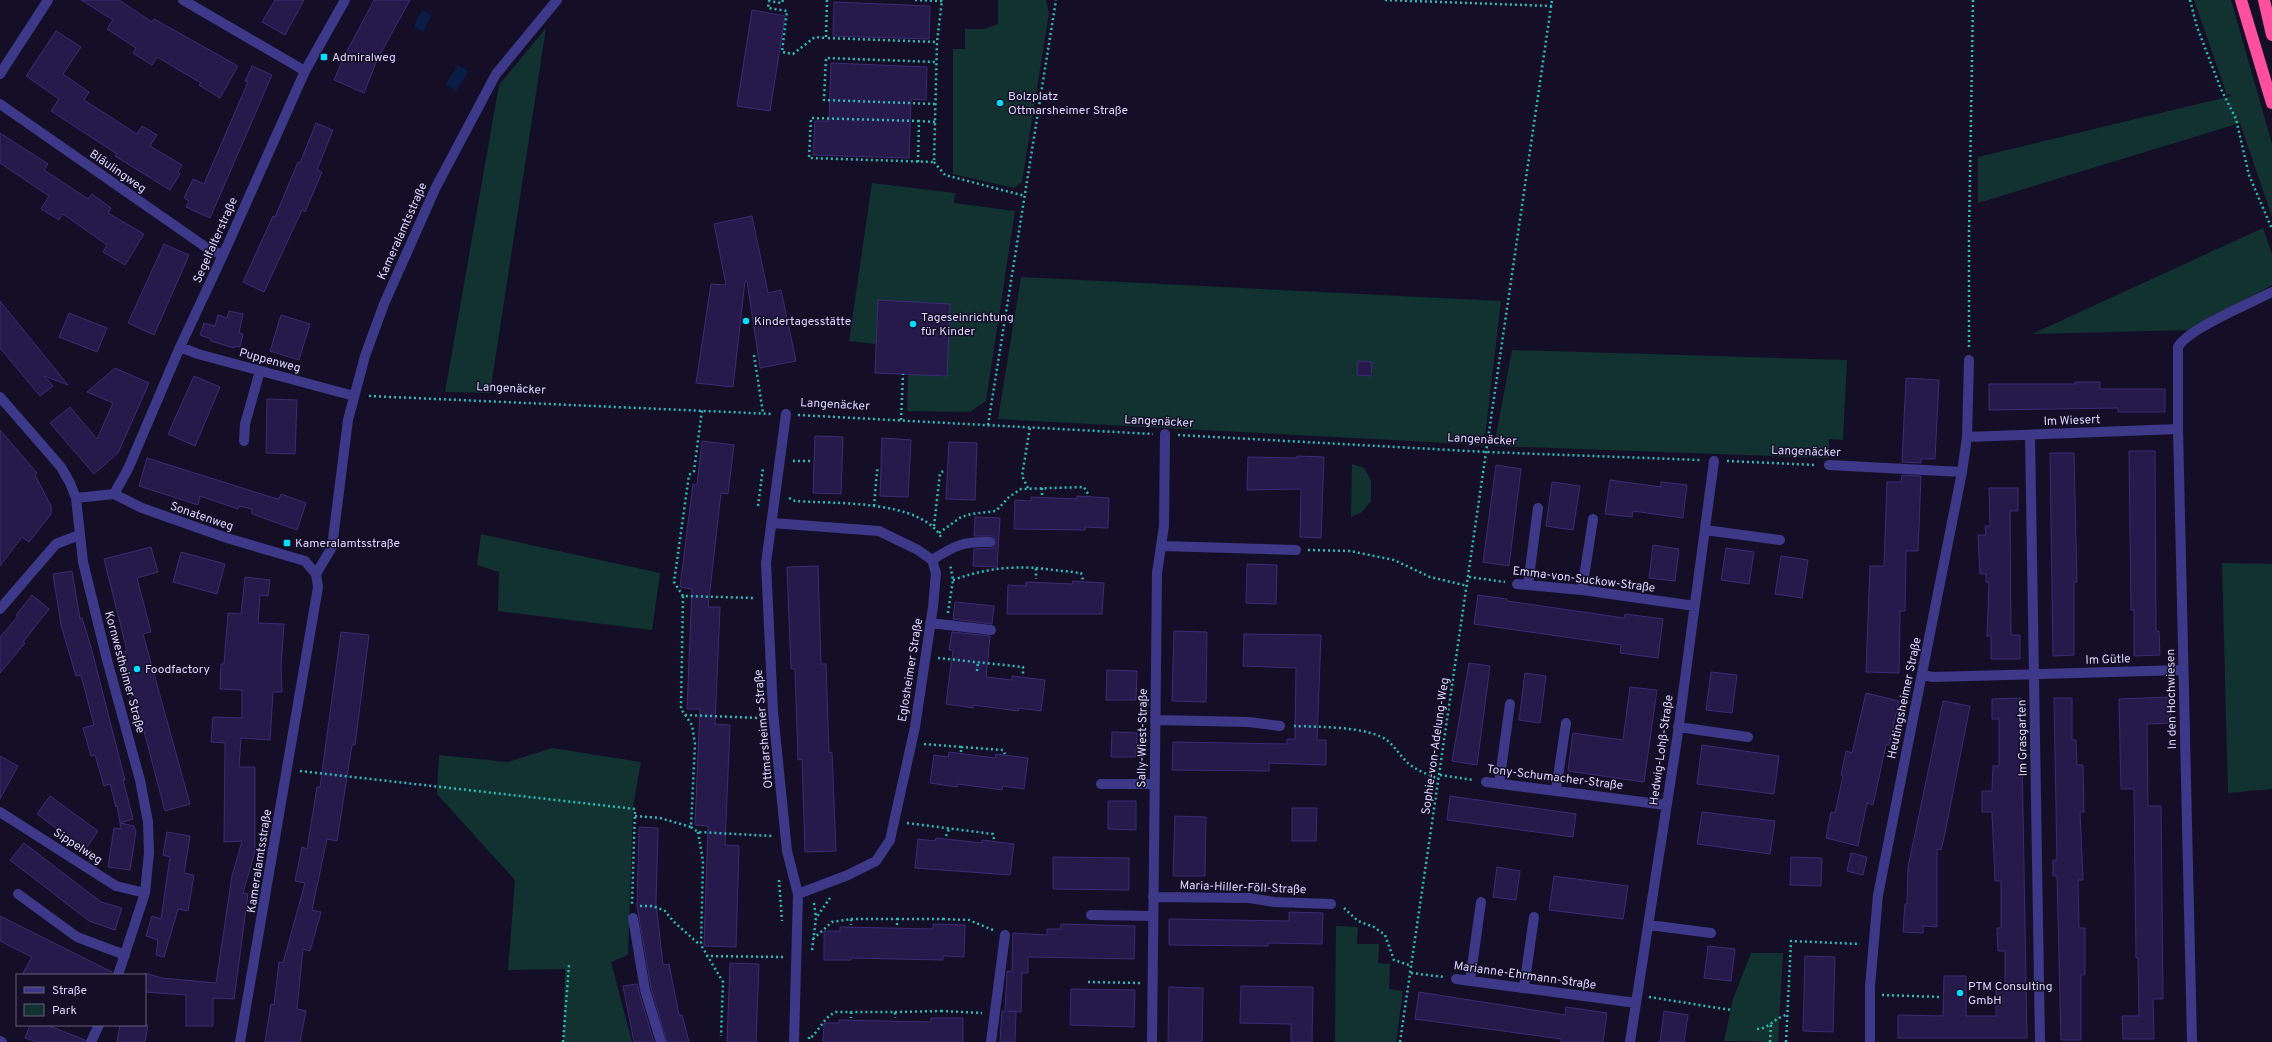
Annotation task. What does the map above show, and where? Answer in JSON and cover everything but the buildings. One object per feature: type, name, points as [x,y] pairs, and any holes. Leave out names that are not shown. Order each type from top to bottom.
[{"type":"highway","points":[[2241,0],[2272,103]]},
{"type":"highway","points":[[2264,0],[2272,36]]},
{"type":"street","points":[[0,74],[48,0]]},
{"type":"street","points":[[183,0],[305,71]]},
{"type":"street","name":"Segelfalterstraße","points":[[114,494],[128,469],[180,347],[223,256],[305,71],[345,0]]},
{"type":"street","name":"Kameralamtsstraße","points":[[240,1042],[318,588],[316,574],[332,547],[348,420],[365,356],[384,304],[436,187],[496,74],[557,0]]},
{"type":"street","name":"Bläulingweg","points":[[0,104],[207,248],[223,256]]},
{"type":"street","name":"In den Hochwiesen","points":[[2192,1042],[2178,429],[2178,347],[2181,341],[2191,334],[2272,292]]},
{"type":"street","name":"Puppenweg","points":[[180,347],[198,354],[354,396]]},
{"type":"street","name":"Heutingsheimer Straße","points":[[1870,1042],[1872,944],[1878,895],[1968,437],[1969,360]]},
{"type":"street","points":[[244,441],[248,412],[260,371]]},
{"type":"street","name":"Kornwestheimer Straße","points":[[0,397],[61,467],[70,482],[76,498],[83,562],[107,660],[140,780],[149,838],[145,893],[118,974]]},
{"type":"street","name":"Ottmarsheimer Straße","points":[[786,414],[766,563],[773,712],[787,851],[798,894],[794,1042]]},
{"type":"street","name":"Im Wiesert","points":[[1968,437],[2178,429]]},
{"type":"street","name":"Sally-Wiest-Straße","points":[[1152,1042],[1157,573],[1164,526],[1165,434]]},
{"type":"street","name":"Im Grasgarten","points":[[2030,434],[2040,1042]]},
{"type":"street","name":"Hedwig-Lohß-Straße","points":[[1630,1042],[1678,727],[1714,461]]},
{"type":"street","name":"Langenäcker","points":[[1829,465],[1962,472]]},
{"type":"street","points":[[76,498],[114,494]]},
{"type":"street","name":"Sonatenweg","points":[[114,494],[142,508],[227,538],[305,561],[316,574]]},
{"type":"street","points":[[1528,584],[1538,508]]},
{"type":"street","points":[[1582,590],[1593,519]]},
{"type":"street","points":[[772,523],[878,531],[918,550],[932,560],[969,541],[990,542]]},
{"type":"street","points":[[1704,530],[1780,540]]},
{"type":"street","points":[[0,609],[4,596],[56,544],[79,535]]},
{"type":"street","points":[[1161,546],[1296,550]]},
{"type":"street","name":"Eglosheimer Straße","points":[[798,894],[848,875],[876,861],[890,840],[912,742],[926,656],[936,573],[932,560]]},
{"type":"street","name":"Emma-von-Suckow-Straße","points":[[1517,584],[1582,590],[1695,606]]},
{"type":"street","points":[[930,623],[991,630]]},
{"type":"street","name":"Im Gütle","points":[[1922,675],[1933,677],[2183,670]]},
{"type":"street","points":[[1499,784],[1510,704]]},
{"type":"street","points":[[1155,720],[1249,722],[1280,726]]},
{"type":"street","points":[[1556,790],[1566,722]]},
{"type":"street","points":[[1678,727],[1748,737]]},
{"type":"street","name":"Tony-Schumacher-Straße","points":[[1486,782],[1666,804]]},
{"type":"street","points":[[1101,784],[1154,784]]},
{"type":"street","name":"Sippelweg","points":[[0,812],[116,886],[145,893]]},
{"type":"street","points":[[18,894],[77,937],[125,955]]},
{"type":"street","name":"Maria-Hiller-Föll-Straße","points":[[1153,897],[1249,898],[1274,902],[1331,904]]},
{"type":"street","points":[[1470,981],[1480,902]]},
{"type":"street","points":[[632,915],[645,990],[661,1042]]},
{"type":"street","points":[[1091,915],[1153,916]]},
{"type":"street","points":[[1524,987],[1534,916]]},
{"type":"street","points":[[1649,925],[1710,933]]},
{"type":"street","points":[[991,1042],[1005,935]]},
{"type":"street","name":"Marianne-Ehrmann-Straße","points":[[1456,979],[1636,999]]},
{"type":"street","points":[[91,1042],[99,1026]]},
{"type":"path","points":[[783,0],[782,3],[769,1],[768,8],[787,11],[782,52],[793,54],[815,38],[937,42]]},
{"type":"path","points":[[826,38],[827,0]]},
{"type":"path","points":[[915,0],[942,0],[936,62],[934,162],[944,175],[1025,196]]},
{"type":"path","points":[[988,425],[1056,0]]},
{"type":"path","points":[[1385,0],[1552,6]]},
{"type":"path","name":"Sophie-von-Adelung-Weg","points":[[1400,1042],[1488,452],[1532,131],[1552,0]]},
{"type":"path","points":[[1969,360],[1969,234],[1973,0]]},
{"type":"path","points":[[2190,0],[2202,41],[2221,89],[2236,119],[2249,175],[2272,229]]},
{"type":"path","points":[[935,104],[824,100],[826,58],[936,62]]},
{"type":"path","points":[[934,122],[811,118],[809,158],[934,162]]},
{"type":"path","points":[[918,162],[919,121]]},
{"type":"path","points":[[754,355],[763,413]]},
{"type":"path","points":[[901,420],[903,374]]},
{"type":"path","name":"Langenäcker","points":[[354,396],[786,414],[1488,452],[1829,465]]},
{"type":"path","points":[[691,827],[695,744],[692,725],[681,709],[683,596],[674,582],[689,475],[694,471],[702,410]]},
{"type":"path","points":[[797,415],[797,421]]},
{"type":"path","points":[[1028,488],[1022,476],[1030,427]]},
{"type":"path","points":[[792,468],[794,454]]},
{"type":"path","points":[[793,461],[811,461]]},
{"type":"path","points":[[874,506],[877,471],[879,467]]},
{"type":"path","points":[[934,526],[940,472],[945,470]]},
{"type":"path","points":[[788,497],[795,501],[874,506],[908,513],[934,526],[939,533],[961,517],[971,514],[996,511],[1009,497],[1021,489],[1084,487],[1088,494]]},
{"type":"path","points":[[1042,488],[1042,495]]},
{"type":"path","points":[[785,524],[789,490]]},
{"type":"path","points":[[1296,550],[1350,551],[1394,560],[1430,577],[1468,586]]},
{"type":"path","points":[[954,580],[974,572],[1000,568],[1036,568],[1081,573],[1083,580]]},
{"type":"path","points":[[1036,568],[1036,580]]},
{"type":"path","name":"Emma-von-Suckow-Straße","points":[[1469,577],[1517,584]]},
{"type":"path","points":[[683,596],[768,599]]},
{"type":"path","points":[[926,656],[1023,667],[1022,674]]},
{"type":"path","points":[[977,671],[978,663]]},
{"type":"path","points":[[684,715],[762,718]]},
{"type":"path","points":[[1280,726],[1339,728],[1374,735],[1387,740],[1409,764],[1426,774],[1440,779]]},
{"type":"path","points":[[912,742],[1003,750],[1005,754]]},
{"type":"path","points":[[961,752],[962,747]]},
{"type":"path","points":[[287,770],[635,809],[632,915]]},
{"type":"path","name":"Tony-Schumacher-Straße","points":[[1440,775],[1486,782]]},
{"type":"path","points":[[635,816],[660,818],[691,827],[698,832],[772,836]]},
{"type":"path","points":[[894,822],[993,834],[994,839]]},
{"type":"path","points":[[946,836],[948,829]]},
{"type":"path","points":[[698,832],[703,861],[701,945]]},
{"type":"path","points":[[811,889],[816,918]]},
{"type":"path","points":[[1331,904],[1340,905],[1358,921],[1374,927],[1385,935],[1394,960],[1412,966]]},
{"type":"path","points":[[632,905],[653,906],[665,911],[683,930],[701,945],[723,982],[721,1036]]},
{"type":"path","points":[[812,955],[812,940],[826,927],[840,919],[969,920],[1005,935]]},
{"type":"path","points":[[851,919],[851,925]]},
{"type":"path","points":[[896,925],[897,919]]},
{"type":"path","points":[[1786,1042],[1791,940],[1872,944]]},
{"type":"path","points":[[563,1042],[568,965]]},
{"type":"path","name":"Marianne-Ehrmann-Straße","points":[[1411,973],[1456,979]]},
{"type":"path","points":[[1088,982],[1152,983]]},
{"type":"path","points":[[1870,994],[1940,997]]},
{"type":"path","points":[[1636,999],[1731,1010]]},
{"type":"path","points":[[809,1032],[809,1039],[816,1034],[830,1015],[836,1012],[941,1011],[994,1013]]},
{"type":"path","points":[[851,1012],[851,1018]]},
{"type":"path","points":[[895,1012],[895,1018]]},
{"type":"path","points":[[1757,1029],[1762,1029],[1775,1019],[1787,1016]]},
{"type":"path","points":[[1770,1042],[1771,1023]]},
{"type":"green space","points":[[998,0],[1046,0],[1049,13],[1022,182],[1014,188],[953,174],[953,49],[965,49],[965,29],[984,29],[998,24]]},
{"type":"green space","points":[[2194,0],[2231,0],[2272,144],[2272,217],[2240,123],[1978,203],[1978,157],[2231,96],[2230,94],[2227,95]]},
{"type":"green space","points":[[546,28],[490,393],[445,392],[499,85]]},
{"type":"green space","points":[[872,183],[955,193],[954,203],[1015,211],[986,401],[970,412],[907,411],[908,374],[947,376],[950,304],[878,300],[876,344],[849,341]]},
{"type":"green space","points":[[2263,228],[2272,254],[2272,285],[2191,330],[2032,334]]},
{"type":"green space","points":[[1021,277],[1501,301],[1484,445],[998,419]]},
{"type":"green space","points":[[1512,350],[1847,360],[1843,440],[1829,439],[1829,458],[1494,446]]},
{"type":"green space","points":[[1352,464],[1364,468],[1371,480],[1371,501],[1362,512],[1351,517]]},
{"type":"green space","points":[[481,534],[660,573],[652,630],[498,611],[499,572],[477,565]]},
{"type":"green space","points":[[2222,563],[2272,564],[2272,789],[2228,793]]},
{"type":"green space","points":[[552,748],[641,762],[633,806],[628,955],[611,962],[632,1042],[563,1042],[565,969],[508,970],[515,880],[437,794],[439,755],[508,762]]},
{"type":"green space","points":[[1336,926],[1358,927],[1357,944],[1379,944],[1378,963],[1390,964],[1389,989],[1403,991],[1396,1042],[1335,1042]]},
{"type":"green space","points":[[1751,953],[1783,953],[1778,1042],[1724,1041],[1733,999]]},
{"type":"water","points":[[422,10],[432,15],[423,32],[414,26]]},
{"type":"water","points":[[458,65],[468,72],[456,91],[446,84]]},
{"type":"place","name":"Admiralweg","points":[[324,57]]},
{"type":"place","name":"Bolzplatz Ottmarsheimer Straße","points":[[1000,103]]},
{"type":"place","name":"Kindertagesstätte","points":[[746,321]]},
{"type":"place","name":"Tageseinrichtung für Kinder","points":[[913,324]]},
{"type":"place","name":"Kameralamtsstraße","points":[[287,543]]},
{"type":"place","name":"Foodfactory","points":[[137,669]]},
{"type":"place","name":"PTM Consulting GmbH","points":[[1960,993]]}]
